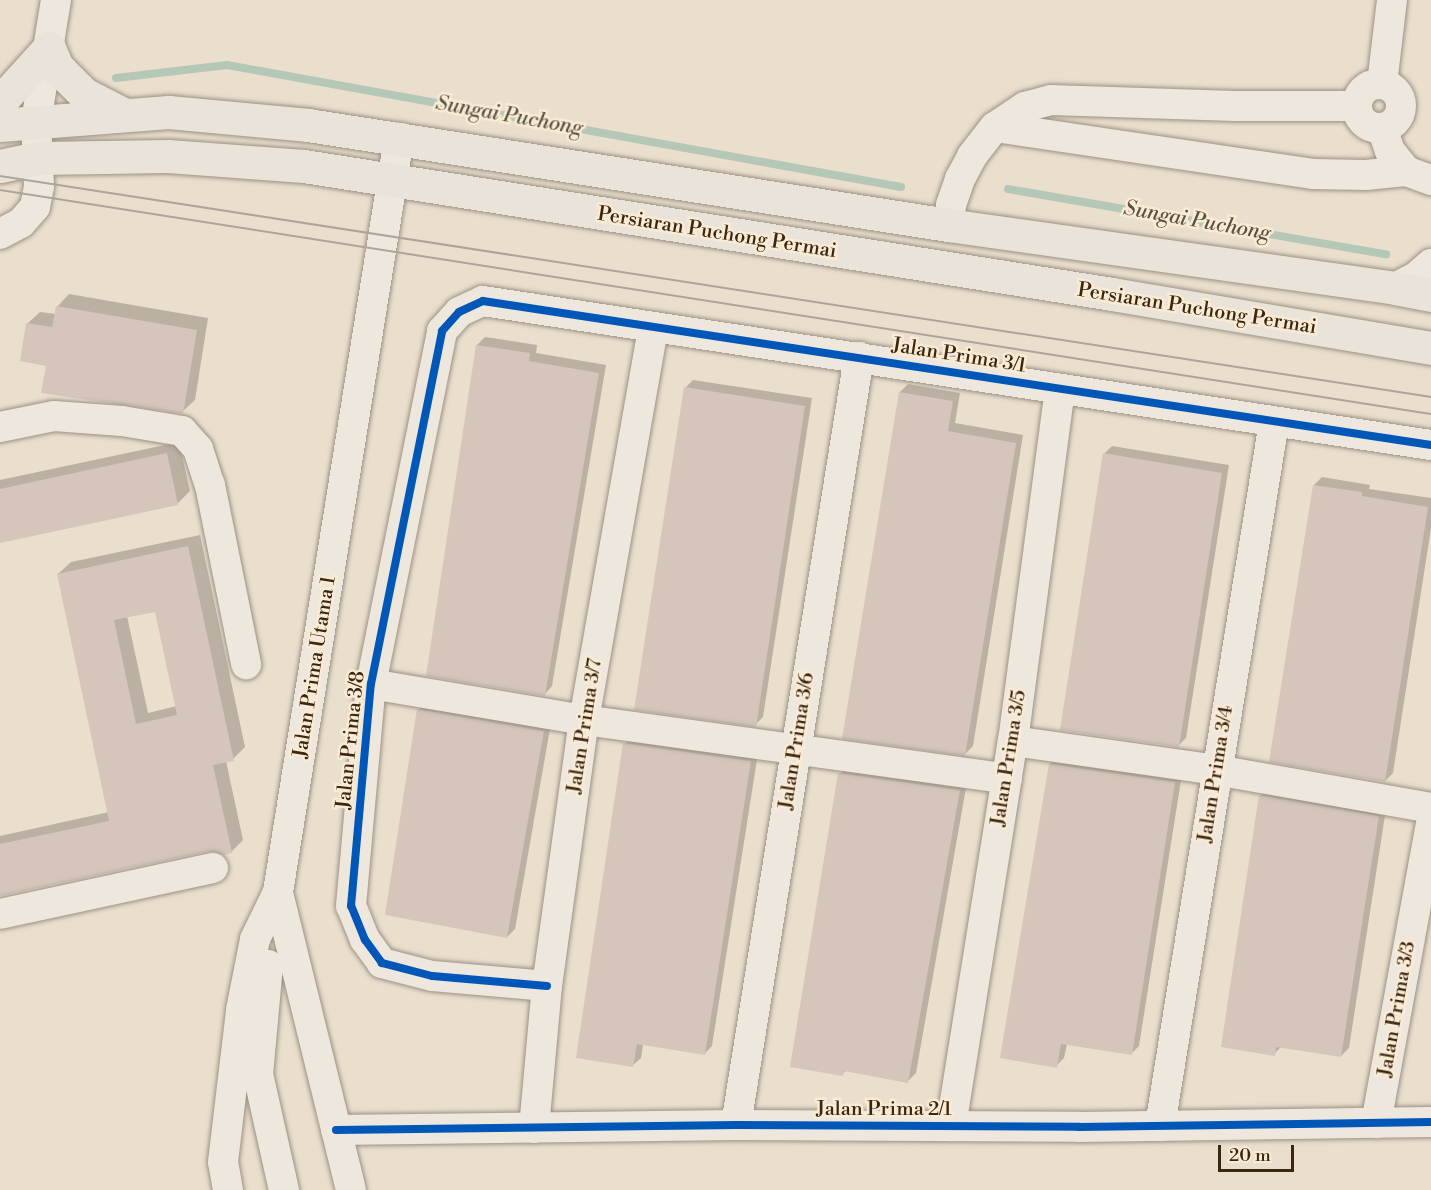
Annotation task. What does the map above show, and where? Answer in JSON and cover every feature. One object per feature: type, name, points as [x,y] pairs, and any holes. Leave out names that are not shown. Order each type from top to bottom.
[{"type":"main road","points":[[0,102],[49,48],[57,68],[84,94],[125,115]]},
{"type":"main road","points":[[0,125],[169,112],[308,124],[948,225],[1431,295]]},
{"type":"main road","name":"Persiaran Puchong Permai","points":[[0,165],[39,158],[168,156],[304,166],[1431,348]]},
{"type":"main road","points":[[945,268],[948,225]]},
{"type":"street","points":[[0,234],[21,223],[35,207],[39,186],[36,122],[56,0]]},
{"type":"street","points":[[1382,84],[1392,0]]},
{"type":"street","points":[[1375,84],[1382,84],[1388,86],[1398,96],[1400,110],[1394,122],[1382,128],[1374,128],[1362,120],[1357,106],[1362,92],[1375,84]]},
{"type":"street","points":[[948,225],[951,205],[960,179],[972,156],[995,127],[1025,107],[1050,100],[1224,106],[1357,106]]},
{"type":"street","points":[[995,127],[1313,174],[1419,176]]},
{"type":"street","points":[[1382,128],[1390,151],[1419,176]]},
{"type":"street","name":"Jalan Prima Utama 1","points":[[351,1190],[278,892],[394,182],[399,138]]},
{"type":"street","points":[[1395,288],[1416,277],[1431,264]]},
{"type":"street","name":"Jalan Prima 3/1","points":[[483,300],[1431,445]]},
{"type":"street","name":"Jalan Prima 3/8","points":[[483,300],[459,312],[442,331],[371,684],[351,906],[364,940],[382,963],[432,976],[547,987]]},
{"type":"street","name":"Jalan Prima 3/7","points":[[534,1128],[547,987],[584,720],[653,327]]},
{"type":"street","name":"Jalan Prima 3/6","points":[[736,1125],[859,357]]},
{"type":"street","name":"Jalan Prima 3/5","points":[[951,1126],[1013,741],[1060,389]]},
{"type":"street","points":[[0,427],[54,416],[122,421],[182,432],[198,448],[210,485],[246,664]]},
{"type":"street","name":"Jalan Prima 3/4","points":[[1160,1126],[1274,422]]},
{"type":"street","points":[[371,684],[584,720],[1007,779]]},
{"type":"street","points":[[1013,741],[1216,770],[1431,808]]},
{"type":"street","name":"Jalan Prima 3/3","points":[[1376,1123],[1431,824]]},
{"type":"street","points":[[0,914],[213,868]]},
{"type":"street","points":[[228,1190],[224,1162],[241,1010],[255,939],[278,892]]},
{"type":"street","points":[[284,1190],[258,1074],[268,963],[283,946],[291,942]]},
{"type":"street","name":"Jalan Prima 2/1","points":[[336,1130],[736,1125],[1160,1126],[1431,1122]]},
{"type":"building","points":[[56,306],[197,330],[183,414],[41,393],[46,366],[20,361],[26,323],[52,327]]},
{"type":"building","points":[[476,345],[530,353],[529,361],[599,373],[545,696],[426,676]]},
{"type":"building","points":[[684,387],[805,406],[756,727],[634,710]]},
{"type":"building","points":[[899,392],[953,401],[948,431],[1016,443],[965,756],[842,739]]},
{"type":"building","points":[[167,453],[178,505],[0,543],[0,489]]},
{"type":"building","points":[[1103,453],[1222,473],[1179,747],[1060,730]]},
{"type":"building","points":[[1313,485],[1362,492],[1362,496],[1428,507],[1385,782],[1269,762]]},
{"type":"building","points":[[188,546],[234,761],[213,765],[232,853],[224,855],[209,851],[0,896],[0,844],[109,821],[57,574]],"holes":[[[155,612],[177,715],[136,724],[114,620]]]},
{"type":"building","points":[[417,709],[544,731],[507,938],[385,915]]},
{"type":"building","points":[[623,743],[751,761],[705,1055],[637,1044],[633,1067],[576,1058]]},
{"type":"building","points":[[1049,764],[1175,782],[1132,1055],[1061,1044],[1057,1068],[1000,1058]]},
{"type":"building","points":[[838,773],[960,790],[908,1083],[844,1071],[843,1076],[790,1067]]},
{"type":"building","points":[[1259,795],[1379,816],[1341,1057],[1276,1047],[1275,1056],[1221,1047]]},
{"type":"waterway","name":"Sungai Puchong","points":[[116,78],[227,65],[901,187]]},
{"type":"waterway","name":"Sungai Puchong","points":[[1008,189],[1386,254]]},
{"type":"tram line","points":[[0,176],[1431,397]]},
{"type":"tram line","points":[[0,190],[1431,414]]},
{"type":"cycle path","points":[[547,986],[432,976],[382,963],[365,940],[351,906],[371,684],[442,331],[459,312],[483,301],[1431,445]]},
{"type":"cycle path","points":[[336,1130],[736,1125],[1079,1127],[1431,1122]]}]
